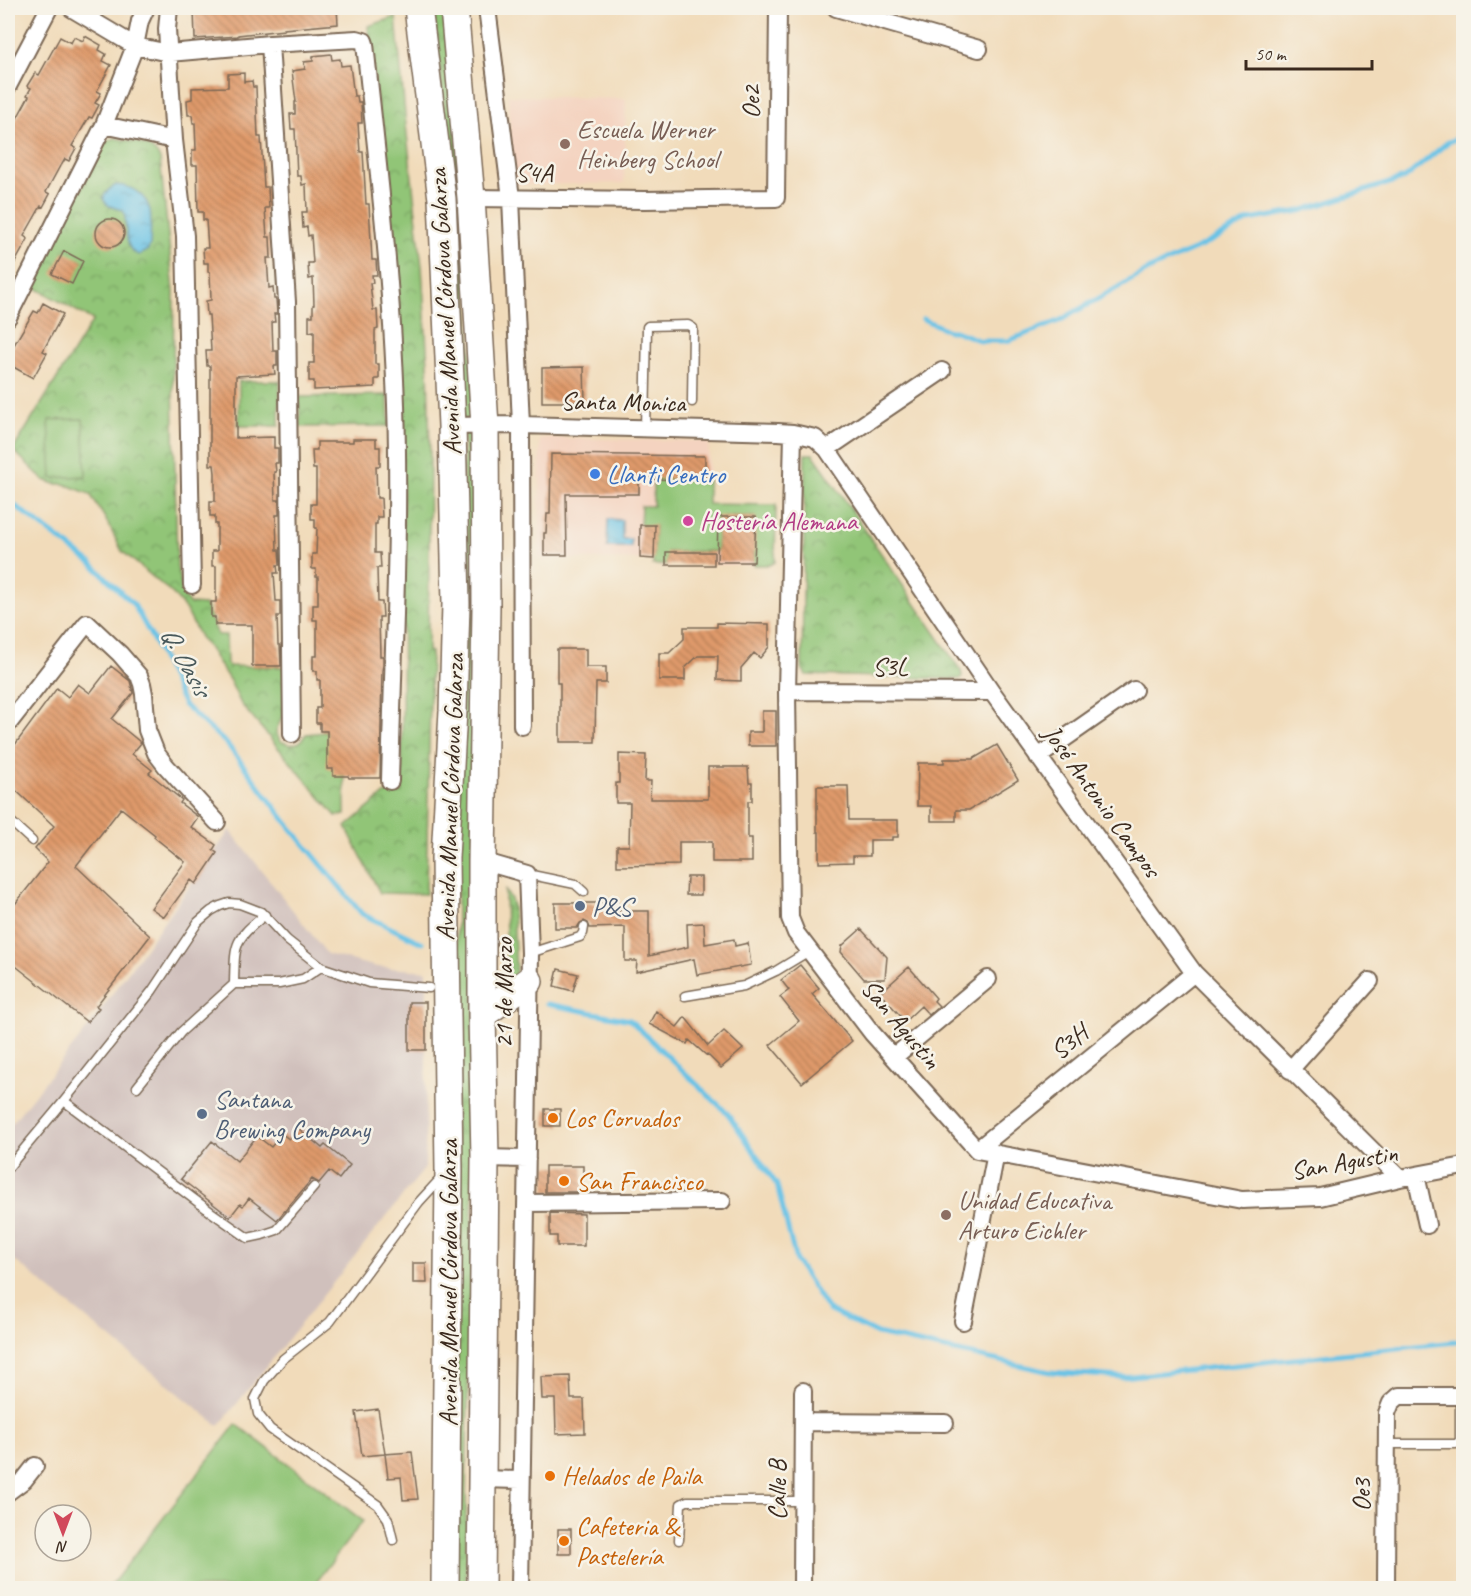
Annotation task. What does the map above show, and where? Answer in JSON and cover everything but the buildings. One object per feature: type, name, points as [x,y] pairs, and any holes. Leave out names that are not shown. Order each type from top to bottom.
[{"type":"main road","name":"Avenida Manuel Córdova Galarza","points":[[418,8],[442,199],[452,426],[456,604],[453,711],[437,988],[449,1171],[445,1588]]},
{"type":"main road","name":"Avenida Manuel Córdova Galarza","points":[[454,8],[471,198],[485,426],[486,607],[482,861],[485,1158],[481,1588]]},
{"type":"main road","points":[[482,1015],[529,981]]},
{"type":"street","points":[[8,86],[49,8]]},
{"type":"street","points":[[71,8],[135,46],[169,53],[270,44],[357,39],[364,41],[386,238],[396,404],[397,512],[390,781]]},
{"type":"street","points":[[8,317],[104,125],[135,46],[140,21],[146,8]]},
{"type":"street","points":[[169,8],[167,29],[174,141],[184,236],[192,585]]},
{"type":"street","points":[[487,8],[511,198],[521,425],[522,726]]},
{"type":"street","name":"Oe2","points":[[776,198],[778,8]]},
{"type":"street","points":[[836,8],[979,49]]},
{"type":"street","points":[[270,44],[287,302],[292,734]]},
{"type":"street","points":[[104,125],[174,141]]},
{"type":"street","name":"S4A","points":[[471,198],[645,200],[776,198]]},
{"type":"street","points":[[827,449],[942,371]]},
{"type":"street","name":"Santa Monica","points":[[452,426],[521,425],[793,432]]},
{"type":"street","name":"José Antonio Campos","points":[[793,432],[815,438],[827,449],[992,692],[1194,973],[1290,1070],[1408,1177]]},
{"type":"street","name":"San Agustin","points":[[793,432],[787,691],[790,918],[796,933],[872,1033],[978,1150],[1242,1200],[1320,1197],[1464,1166]]},
{"type":"street","points":[[8,724],[87,623],[120,654],[139,676],[144,694],[147,730],[156,753],[217,822]]},
{"type":"street","points":[[1038,757],[1134,690]]},
{"type":"street","name":"S3L","points":[[787,691],[992,692]]},
{"type":"street","points":[[482,861],[526,874]]},
{"type":"street","name":"21 de Marzo","points":[[520,1588],[530,954],[526,874]]},
{"type":"street","name":"S3H","points":[[978,1150],[1194,973]]},
{"type":"street","points":[[894,1057],[988,979]]},
{"type":"street","points":[[1290,1070],[1370,981]]},
{"type":"street","points":[[963,1321],[996,1154]]},
{"type":"street","points":[[485,1158],[526,1159]]},
{"type":"street","points":[[1408,1177],[1427,1225]]},
{"type":"street","points":[[526,1203],[722,1201]]},
{"type":"street","name":"Calle B","points":[[802,1588],[803,1391]]},
{"type":"street","name":"Oe3","points":[[1386,1588],[1387,1413],[1391,1402],[1399,1396],[1462,1396]]},
{"type":"street","points":[[803,1422],[945,1423]]},
{"type":"street","points":[[8,1492],[35,1466]]},
{"type":"street","points":[[482,1479],[522,1479]]},
{"type":"lane","points":[[645,429],[648,326],[688,325],[693,328],[692,402]]},
{"type":"lane","points":[[8,819],[32,841]]},
{"type":"lane","points":[[526,874],[575,884],[584,892]]},
{"type":"lane","points":[[8,1168],[152,991],[198,922],[211,910],[229,903],[249,906],[265,915],[287,940],[321,967],[369,983],[437,988]]},
{"type":"lane","points":[[234,984],[235,948],[249,928],[265,915]]},
{"type":"lane","points":[[530,954],[580,937],[584,927]]},
{"type":"lane","points":[[685,996],[744,986],[776,971],[809,951]]},
{"type":"lane","points":[[137,1087],[182,1032],[234,984],[279,984],[303,979],[321,967]]},
{"type":"lane","points":[[64,1101],[248,1238],[277,1230],[314,1188]]},
{"type":"lane","points":[[393,1540],[388,1519],[378,1505],[270,1429],[258,1414],[255,1399],[264,1381],[283,1359],[330,1322],[419,1202],[449,1171]]},
{"type":"lane","points":[[1387,1444],[1456,1444],[1460,1441],[1462,1396]]},
{"type":"lane","points":[[679,1540],[679,1510],[681,1504],[687,1501],[802,1501]]},
{"type":"shaded area","points":[[508,96],[626,99],[624,183],[513,185]]},
{"type":"shaded area","points":[[544,438],[709,441],[708,504],[776,505],[775,562],[770,565],[653,565],[652,560],[539,558],[540,440]]},
{"type":"shaded area","points":[[230,830],[327,954],[377,967],[427,971],[425,1168],[219,1426],[8,1255],[8,1128],[87,1029]]},
{"type":"green space","points":[[449,11],[475,420],[460,419],[444,109],[434,12]]},
{"type":"green space","points":[[396,17],[422,267],[428,365],[430,456],[428,651],[431,652],[426,894],[380,893],[346,827],[386,793],[402,793],[403,500],[397,277],[368,26]]},
{"type":"green space","points":[[115,138],[147,146],[160,159],[174,292],[173,382],[177,567],[183,594],[189,604],[205,605],[218,635],[226,635],[229,666],[286,667],[287,708],[276,731],[280,741],[291,745],[300,742],[306,734],[344,730],[345,815],[336,816],[241,704],[230,681],[201,639],[186,610],[173,594],[122,551],[90,494],[64,484],[44,480],[13,450],[93,320],[32,286],[105,142]]},
{"type":"green space","points":[[239,381],[280,381],[279,426],[239,426]]},
{"type":"green space","points":[[388,395],[389,426],[300,427],[299,397]]},
{"type":"green space","points":[[83,419],[86,476],[52,478],[49,420]]},
{"type":"green space","points":[[464,433],[476,433],[473,1172],[466,1588],[452,1588],[456,975]]},
{"type":"green space","points":[[805,454],[813,454],[823,468],[961,671],[962,677],[959,679],[806,675],[802,668]]},
{"type":"green space","points":[[653,476],[708,480],[708,504],[776,505],[775,562],[770,565],[754,565],[755,517],[718,517],[717,551],[667,552],[666,565],[653,565],[655,526],[640,525],[641,506],[653,506]]},
{"type":"green space","points":[[505,890],[513,906],[516,973],[507,988]]},
{"type":"green space","points":[[236,1424],[363,1521],[311,1588],[109,1588]]},
{"type":"water","points":[[116,185],[137,192],[145,200],[150,210],[150,245],[148,250],[139,255],[133,252],[128,242],[123,210],[109,206],[104,199],[105,194]]},
{"type":"water","points":[[608,519],[622,520],[622,539],[631,539],[631,547],[607,547]]},
{"type":"waterway","points":[[923,319],[949,331],[981,341],[1008,341],[1059,321],[1152,268],[1200,247],[1249,220],[1300,211],[1405,178],[1448,142],[1464,136]]},
{"type":"waterway","name":"Q. Oasis","points":[[8,498],[14,505],[91,563],[134,605],[184,705],[227,744],[287,823],[362,914],[422,943]]},
{"type":"waterway","points":[[547,1004],[630,1020],[728,1114],[777,1185],[796,1261],[828,1310],[877,1334],[1050,1372],[1122,1377],[1464,1341]]},
{"type":"place","name":"Escuela Werner Heinberg School","points":[[565,144]]},
{"type":"place","name":"Llanti Centro","points":[[595,474]]},
{"type":"place","name":"Hostería Alemana","points":[[688,521]]},
{"type":"place","name":"P&S","points":[[580,906]]},
{"type":"place","name":"Santana Brewing Company","points":[[202,1114]]},
{"type":"place","name":"Los Corvados","points":[[553,1118]]},
{"type":"place","name":"San Francisco","points":[[564,1181]]},
{"type":"place","name":"Unidad Educativa Arturo Eichler","points":[[946,1215]]},
{"type":"place","name":"Helados de Paila","points":[[550,1476]]},
{"type":"place","name":"Cafeteria & Pastelería","points":[[564,1541]]}]
